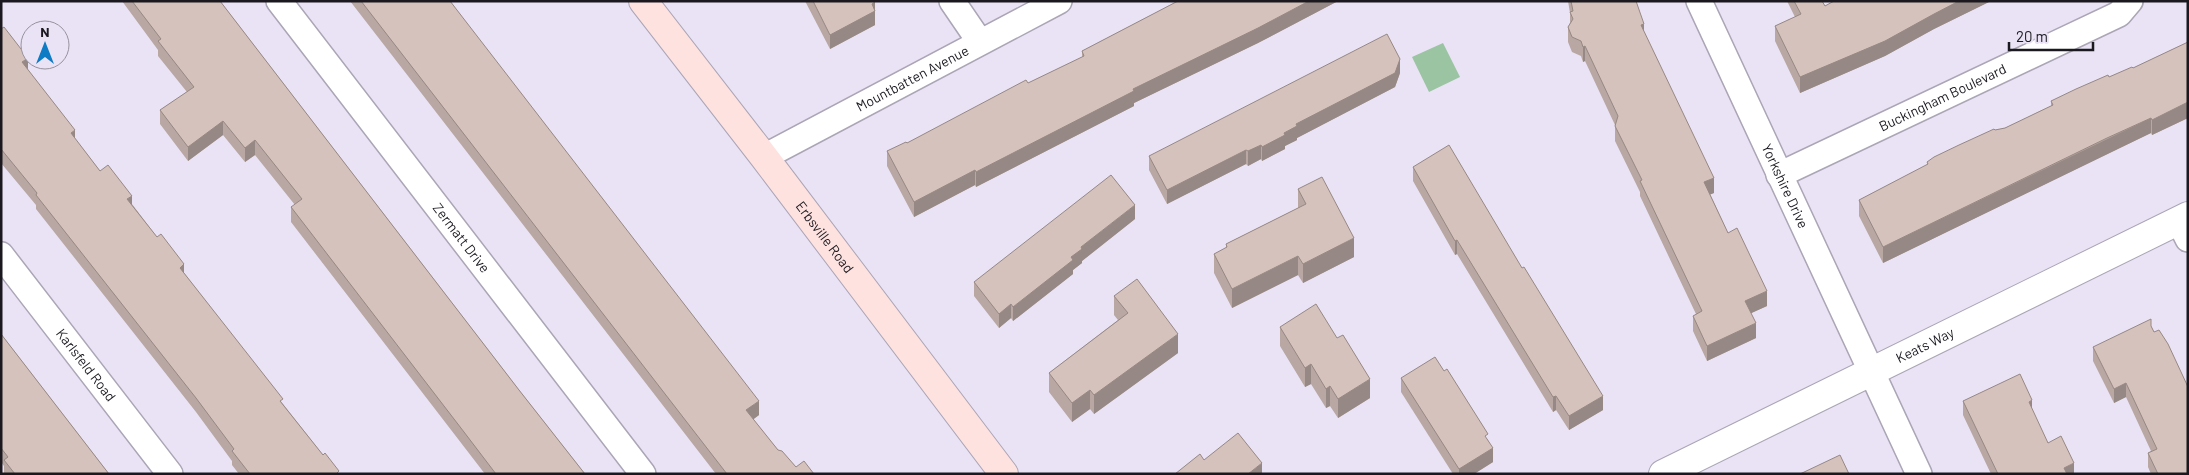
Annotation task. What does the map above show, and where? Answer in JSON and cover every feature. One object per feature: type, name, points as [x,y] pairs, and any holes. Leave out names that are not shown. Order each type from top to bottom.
[{"type":"main road","name":"Erbsville Road","points":[[643,1],[764,157],[1004,474]]},
{"type":"street","name":"Zermatt Drive","points":[[279,1],[642,474]]},
{"type":"street","points":[[952,1],[980,42]]},
{"type":"street","name":"Mountbatten Avenue","points":[[764,157],[1059,1]]},
{"type":"street","name":"Yorkshire Drive","points":[[1699,1],[1919,474]]},
{"type":"street","name":"Buckingham Boulevard","points":[[1779,175],[2119,14],[2130,1]]},
{"type":"street","name":"Keats Way","points":[[1663,474],[1870,371],[2185,225]]},
{"type":"street","name":"Karlsfeld Road","points":[[1,255],[170,474]]},
{"type":"green space","points":[[1443,43],[1460,77],[1429,92],[1412,57]]},
{"type":"building","points":[[132,1],[220,1],[585,474],[496,474],[291,207],[302,199],[255,140],[245,148],[223,121],[188,147],[160,110],[194,87],[158,41],[161,39]]},
{"type":"building","points":[[361,1],[450,1],[759,401],[746,410],[778,450],[782,451],[796,467],[804,461],[814,474],[727,474]]},
{"type":"building","points":[[813,1],[874,1],[872,4],[875,11],[830,35]]},
{"type":"building","points":[[1178,1],[1309,1],[914,202],[887,151],[907,143],[1026,80],[1028,83],[1084,56],[1082,51]]},
{"type":"building","points":[[1571,1],[1636,1],[1644,24],[1641,25],[1714,178],[1704,182],[1728,233],[1737,228],[1767,291],[1745,301],[1756,323],[1707,346],[1693,316],[1702,311],[1615,126],[1618,116],[1585,46],[1583,47],[1581,41],[1572,37],[1568,27],[1573,19],[1570,12],[1573,11]]},
{"type":"building","points":[[1794,1],[1822,1],[1825,6],[1834,1],[1959,1],[1885,41],[1800,77],[1775,26],[1801,14]]},
{"type":"building","points":[[4,27],[20,48],[20,70],[28,70],[75,130],[71,133],[100,171],[108,165],[132,196],[127,199],[157,237],[161,234],[184,264],[180,268],[283,399],[280,401],[323,455],[325,453],[339,471],[338,474],[250,474],[196,398],[1,149],[1,29]]},
{"type":"building","points":[[1387,34],[1400,59],[1395,73],[1296,124],[1297,126],[1284,133],[1285,135],[1262,147],[1261,145],[1248,151],[1246,150],[1167,190],[1149,156]]},
{"type":"building","points":[[2188,42],[2188,102],[2152,120],[2151,118],[2107,138],[1883,247],[1859,200],[1928,164],[1927,162],[1934,157],[1994,129],[2005,128],[2053,105],[2051,101],[2076,89],[2108,75],[2109,77],[2133,68]]},
{"type":"building","points":[[1449,145],[1522,268],[1524,267],[1603,396],[1569,416],[1556,396],[1553,397],[1457,240],[1455,241],[1413,167]]},
{"type":"building","points":[[1111,175],[1135,205],[1081,247],[1082,249],[1071,257],[1073,260],[1013,307],[1011,304],[999,314],[974,282]]},
{"type":"building","points":[[1322,177],[1354,238],[1303,264],[1298,256],[1232,289],[1214,254],[1227,247],[1226,244],[1306,204],[1298,189]]},
{"type":"building","points":[[1137,279],[1178,334],[1094,395],[1090,390],[1072,403],[1049,373],[1128,313],[1114,296]]},
{"type":"building","points":[[1316,304],[1337,338],[1343,335],[1370,379],[1338,399],[1330,386],[1326,389],[1311,364],[1305,368],[1280,327]]},
{"type":"building","points":[[2151,319],[2151,326],[2154,332],[2159,330],[2168,344],[2188,387],[2188,474],[2158,474],[2148,453],[2157,449],[2126,383],[2114,389],[2093,347]]},
{"type":"building","points":[[1,334],[109,474],[15,474],[4,460],[8,457],[1,448]]},
{"type":"building","points":[[1435,357],[1444,371],[1447,369],[1488,434],[1485,436],[1493,448],[1459,469],[1401,378]]},
{"type":"building","points":[[2020,374],[2032,400],[2029,402],[2048,443],[2061,436],[2074,463],[2064,468],[2067,474],[1998,474],[1963,401]]},
{"type":"building","points":[[1238,433],[1262,463],[1248,474],[1175,474],[1200,454],[1204,460]]},
{"type":"building","points":[[1840,455],[1849,474],[1800,474]]}]
